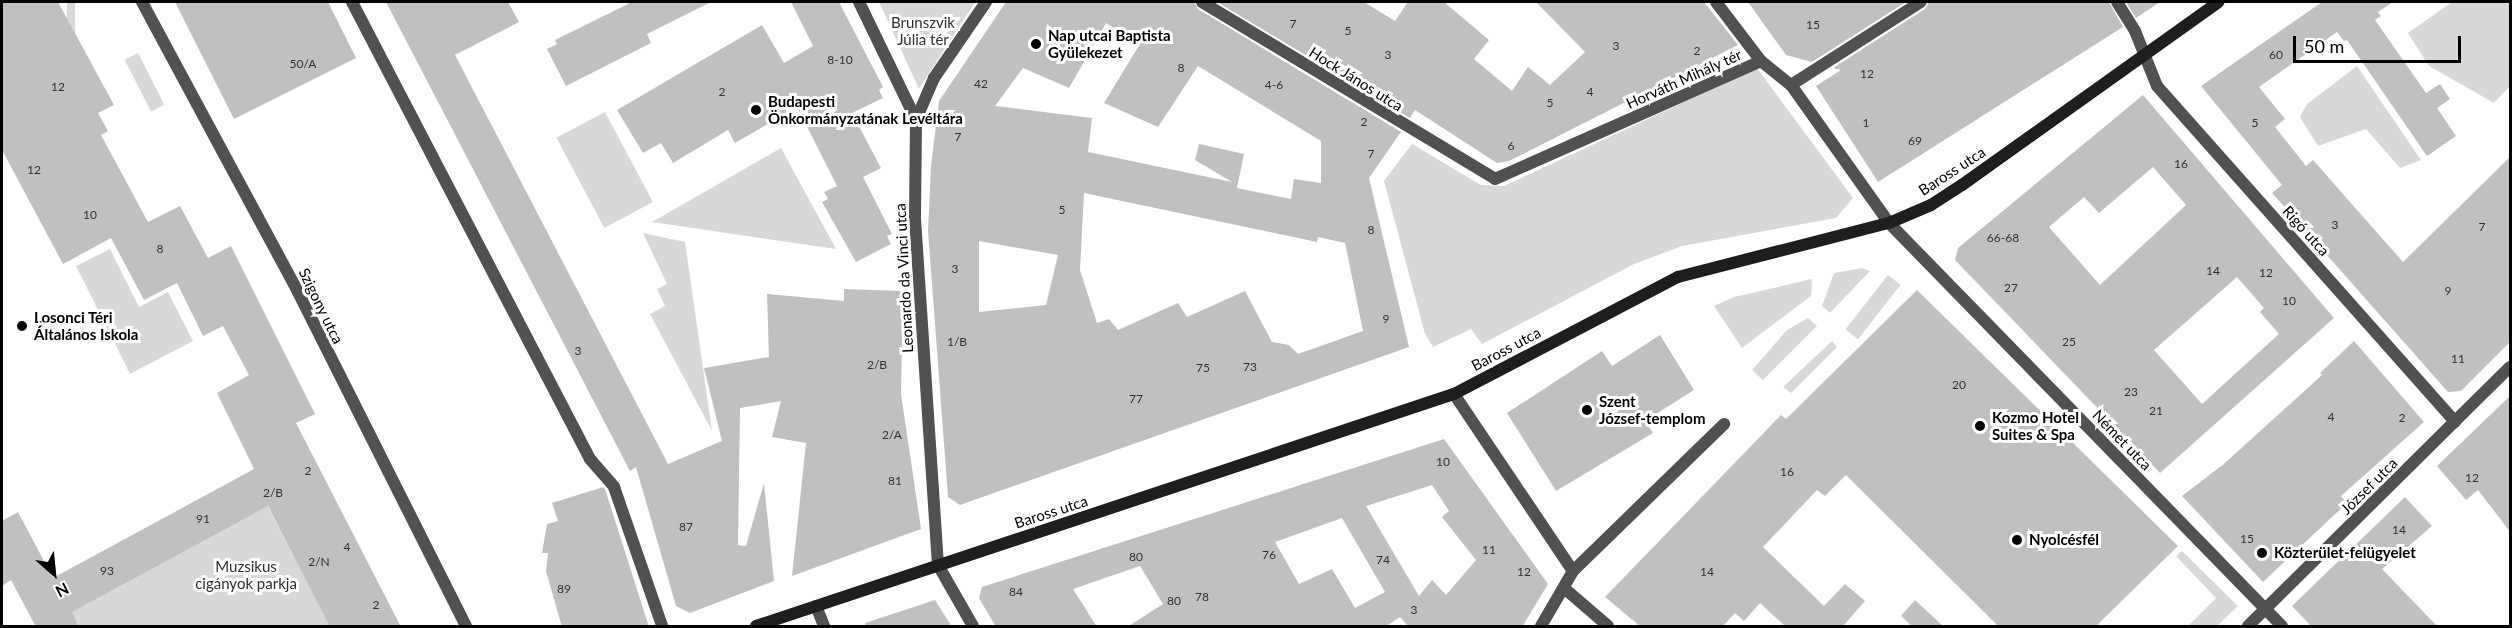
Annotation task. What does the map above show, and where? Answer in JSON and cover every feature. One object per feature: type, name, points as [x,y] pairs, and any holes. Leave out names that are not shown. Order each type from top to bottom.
[{"type":"street","name":"Szigony utca","points":[[142,2],[298,292],[466,627]]},
{"type":"street","points":[[352,2],[590,459],[614,487],[622,501],[662,627]]},
{"type":"street","name":"Leonardo da Vinci utca","points":[[859,2],[916,120],[915,219],[938,565]]},
{"type":"street","points":[[916,120],[934,78],[986,2]]},
{"type":"street","name":"Hock János utca","points":[[1202,2],[1495,179]]},
{"type":"street","points":[[1716,2],[1761,61]]},
{"type":"street","points":[[1791,84],[1921,2]]},
{"type":"street","name":"Rigó utca","points":[[2117,2],[2144,53],[2157,86],[2455,422]]},
{"type":"street","name":"Baross utca","points":[[756,627],[1454,394],[1678,277],[1889,223],[1931,205],[1962,185],[2144,53],[2219,2]]},
{"type":"street","name":"Horváth Mihály tér","points":[[1495,179],[1761,61],[1791,84],[1889,223]]},
{"type":"street","name":"Német utca","points":[[1889,223],[2282,627]]},
{"type":"street","name":"József utca","points":[[2248,627],[2511,367]]},
{"type":"street","points":[[1454,394],[1573,571]]},
{"type":"street","points":[[1541,627],[1573,571],[1724,424]]},
{"type":"street","points":[[938,565],[973,627]]},
{"type":"street","points":[[1564,588],[1608,627]]},
{"type":"street","points":[[816,606],[824,627]]},
{"type":"green space","points":[[67,2],[75,2],[75,120],[67,120]]},
{"type":"green space","name":"Brunszvik Júlia tér","points":[[879,2],[975,2],[919,89]]},
{"type":"green space","points":[[2452,2],[2510,2],[2510,86],[2494,103],[2429,66],[2408,33]]},
{"type":"green space","points":[[138,53],[164,105],[151,111],[125,60]]},
{"type":"green space","points":[[2357,66],[2421,160],[2400,168],[2366,129],[2318,146],[2300,117],[2307,104]]},
{"type":"green space","points":[[1757,68],[1853,198],[1836,218],[1682,246],[1634,264],[1482,344],[1471,329],[1433,347],[1425,334],[1384,181],[1412,144],[1481,185],[1504,186]]},
{"type":"green space","points":[[605,112],[653,202],[604,228],[556,138]]},
{"type":"green space","points":[[781,148],[836,249],[652,222]]},
{"type":"green space","points":[[643,233],[685,242],[712,431],[650,314],[665,306],[657,289],[667,284]]},
{"type":"green space","points":[[110,249],[139,307],[168,292],[193,341],[130,374],[76,266]]},
{"type":"green space","points":[[1862,268],[1870,271],[1830,313],[1822,306],[1834,273]]},
{"type":"green space","points":[[1888,275],[1901,285],[1858,339],[1846,329]]},
{"type":"green space","points":[[1812,279],[1811,296],[1742,348],[1714,306],[1734,297]]},
{"type":"green space","points":[[1808,318],[1817,326],[1763,380],[1752,370],[1787,330]]},
{"type":"green space","points":[[1832,341],[1837,347],[1791,393],[1783,387]]},
{"type":"green space","name":"Muzsikus cigányok parkja","points":[[267,505],[330,626],[79,626],[71,612]]},
{"type":"green space","points":[[2182,551],[2238,606],[2217,626],[2188,626],[2216,598],[2176,556]]},
{"type":"building","points":[[2,2],[58,2],[114,105],[98,113],[108,131],[101,135],[148,222],[180,206],[208,258],[231,246],[315,414],[296,423],[401,627],[330,627],[268,506],[72,612],[79,627],[36,627],[11,580],[2,586],[2,521],[18,512],[53,578],[254,469],[217,393],[249,375],[223,326],[203,336],[177,283],[144,300],[111,238],[63,264],[2,150]]},
{"type":"building","points":[[175,2],[328,2],[356,58],[234,119]]},
{"type":"building","points":[[386,2],[508,2],[519,22],[455,55],[668,464],[722,441],[704,368],[769,357],[767,294],[844,301],[844,289],[903,291],[901,394],[921,529],[792,576],[806,443],[772,437],[781,401],[740,408],[738,545],[746,546],[764,483],[774,581],[690,613],[676,606],[636,467],[630,471]]},
{"type":"building","points":[[632,2],[711,2],[647,34],[651,43],[566,86],[547,49],[557,44],[555,40]]},
{"type":"building","points":[[791,2],[839,2],[883,87],[879,90],[883,98],[852,113],[881,168],[863,177],[892,234],[887,236],[891,244],[856,262],[822,202],[828,199],[824,192],[837,186],[797,107],[735,143],[728,130],[673,163],[661,143],[643,153],[617,110],[762,25],[784,63],[813,46]]},
{"type":"building","points":[[1006,2],[1194,2],[1198,9],[1401,132],[1369,178],[1409,347],[960,505],[948,497],[928,231],[931,166],[939,101]],"holes":[[[1106,23],[1140,44],[1104,103],[1158,127],[1198,66],[1321,141],[1321,183],[1294,179],[1291,199],[1237,188],[1244,154],[1199,144],[1195,160],[1232,182],[1088,152],[1092,118],[995,106],[1023,68],[1069,88]],[[1084,193],[1317,242],[1318,237],[1345,243],[1363,331],[1298,354],[1289,345],[1272,342],[1245,291],[1187,317],[1178,303],[1118,330],[1109,319],[1097,323],[1080,270]],[[979,241],[1058,255],[1046,305],[979,312]]]},
{"type":"building","points":[[1217,2],[1364,2],[1395,21],[1408,2],[1444,2],[1489,40],[1474,59],[1512,91],[1528,67],[1550,85],[1585,52],[1536,2],[1704,2],[1738,45],[1509,161],[1497,163],[1415,110],[1410,118]]},
{"type":"building","points":[[1748,2],[1906,2],[1812,62],[1786,55]]},
{"type":"building","points":[[1929,2],[2109,2],[2123,27],[1878,182],[1816,86],[1841,70],[1833,68],[1925,9]]},
{"type":"building","points":[[2126,2],[2160,2],[2136,18]]},
{"type":"building","points":[[2322,2],[2393,2],[2378,12],[2381,16],[2375,20],[2426,93],[2440,84],[2450,99],[2437,108],[2456,136],[2427,156],[2347,40],[2344,41],[2337,32],[2259,87],[2285,119],[2275,127],[2306,166],[2313,160],[2403,262],[2511,156],[2511,341],[2461,391],[2448,392],[2272,193],[2282,185],[2201,86]]},
{"type":"building","points":[[2143,95],[2334,318],[2160,473],[1955,260],[1958,248]],"holes":[[[2153,167],[2186,205],[2100,285],[2049,227],[2084,197],[2099,213]],[[2237,277],[2264,308],[2260,312],[2279,334],[2202,404],[2154,350]]]},
{"type":"building","points":[[1917,290],[2178,546],[2095,627],[1999,627],[1846,475],[1825,496],[1817,490],[1763,547],[1824,606],[1845,584],[1865,601],[1842,627],[1786,627],[1760,603],[1744,621],[1735,613],[1722,627],[1641,627],[1605,597],[1781,415],[1786,419]]},
{"type":"building","name":"Szent József-templom","points":[[1660,335],[1694,390],[1645,421],[1653,433],[1556,491],[1507,413],[1602,351],[1612,366]]},
{"type":"building","points":[[2354,341],[2424,422],[2341,496],[2347,503],[2263,582],[2182,496],[2225,463],[2322,375],[2320,373]]},
{"type":"building","points":[[2511,395],[2511,533],[2478,490],[2466,500],[2437,466]]},
{"type":"building","points":[[1444,439],[1548,584],[1522,627],[1409,627],[1400,617],[1385,627],[1127,627],[1163,604],[1140,566],[1073,589],[1097,627],[996,627],[979,598],[982,587]],"holes":[[[1432,485],[1449,511],[1442,517],[1476,560],[1446,595],[1432,580],[1419,596],[1366,506]],[[1342,518],[1385,592],[1355,608],[1332,569],[1299,584],[1275,542]]]},
{"type":"building","points":[[603,487],[649,627],[562,627],[546,571],[548,553],[542,553],[547,524],[558,521],[552,503]]},
{"type":"building","points":[[2405,497],[2432,526],[2382,569],[2438,627],[2312,627],[2292,606]]},
{"type":"building","points":[[935,600],[952,627],[866,627],[865,623]]},
{"type":"building","points":[[1915,600],[1944,627],[1913,627],[1901,616]]},
{"type":"place","name":"Nap utcai Baptista Gyülekezet","points":[[1036,44]]},
{"type":"place","name":"Budapesti Önkormányzatának Levéltára","points":[[756,110]]},
{"type":"place","name":"Losonci Téri Általános Iskola","points":[[22,326]]},
{"type":"place","name":"Szent József-templom","points":[[1587,410]]},
{"type":"place","name":"Kozmo Hotel Suites & Spa","points":[[1980,426]]},
{"type":"place","name":"Nyolcésfél","points":[[2017,540]]},
{"type":"place","name":"Közterület-felügyelet","points":[[2262,553]]}]
